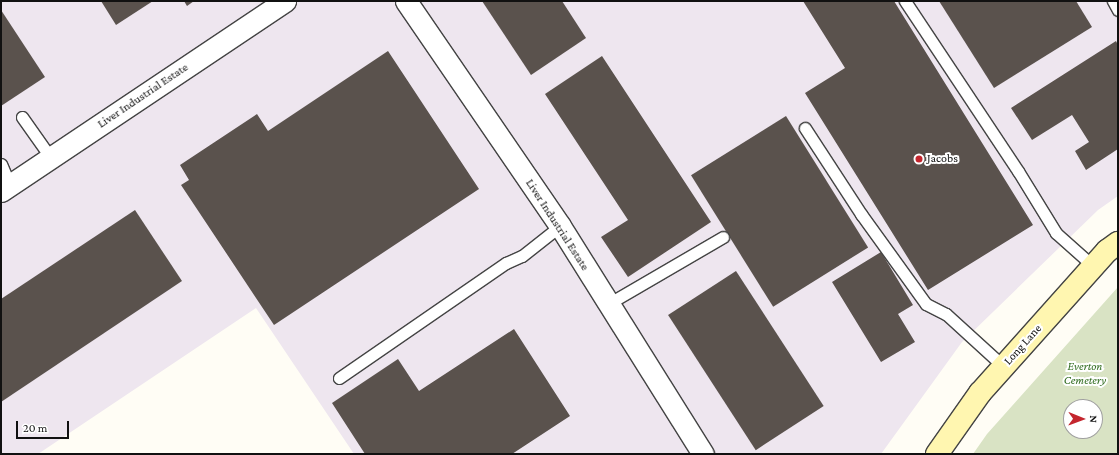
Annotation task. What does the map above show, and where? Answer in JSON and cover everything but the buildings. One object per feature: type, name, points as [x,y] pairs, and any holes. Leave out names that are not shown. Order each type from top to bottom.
[{"type":"main road","name":"Long Lane","points":[[937,454],[980,393],[1093,266],[1118,242]]},
{"type":"street","name":"Liver Industrial Estate","points":[[6,188],[285,1]]},
{"type":"street","name":"Liver Industrial Estate","points":[[406,1],[560,226],[703,454]]},
{"type":"lane","points":[[905,1],[1018,171],[1056,233],[1093,266]]},
{"type":"lane","points":[[1113,1],[1118,10]]},
{"type":"lane","points":[[22,117],[51,158]]},
{"type":"lane","points":[[805,128],[861,214],[926,304],[946,314],[1004,366]]},
{"type":"lane","points":[[1,164],[6,188]]},
{"type":"lane","points":[[340,378],[506,263],[522,256],[560,226]]},
{"type":"lane","points":[[608,304],[724,237]]},
{"type":"shaded area","points":[[1,1],[1118,1],[1118,196],[1098,210],[962,342],[881,454],[354,454],[256,308],[38,454],[1,454]]},
{"type":"green space","name":"Everton Cemetery","points":[[1118,287],[1118,454],[973,454],[987,434]]},
{"type":"place","name":"Jacobs","points":[[919,159]]}]
